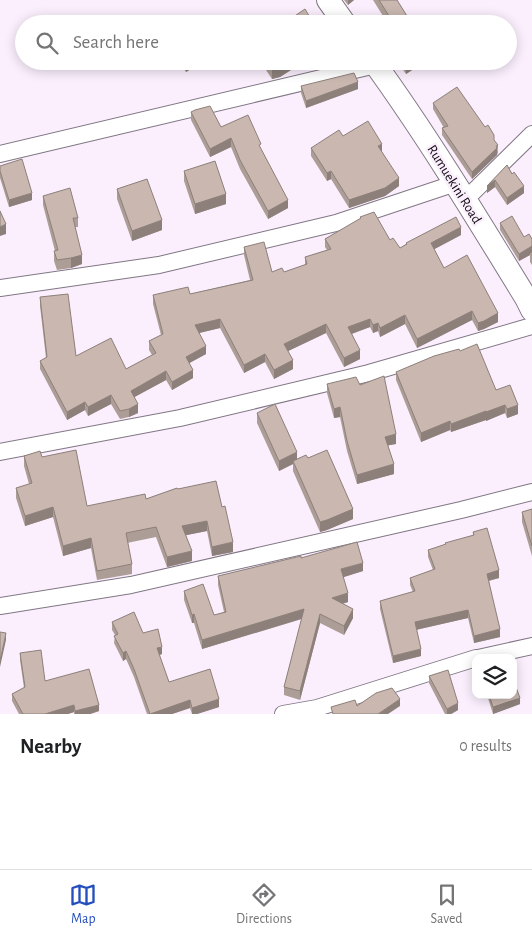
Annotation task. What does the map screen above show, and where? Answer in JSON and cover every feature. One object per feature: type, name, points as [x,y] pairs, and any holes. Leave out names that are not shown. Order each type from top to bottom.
[{"type":"street","points":[[328,0],[339,15]]},
{"type":"street","points":[[0,154],[345,70]]},
{"type":"street","name":"Rumuekini Road","points":[[379,70],[461,191],[532,310]]},
{"type":"street","points":[[0,288],[159,265],[461,191],[532,134]]},
{"type":"street","points":[[0,452],[180,418],[369,373],[532,326]]},
{"type":"street","points":[[0,606],[131,585],[532,492]]},
{"type":"street","points":[[495,654],[532,646]]},
{"type":"street","points":[[283,714],[316,711],[472,660]]},
{"type":"building","points":[[379,0],[397,0],[406,15],[388,15]]},
{"type":"building","points":[[305,9],[309,15],[296,15]]},
{"type":"building","points":[[354,73],[358,82],[306,101],[301,86]]},
{"type":"building","points":[[457,87],[485,127],[488,125],[498,145],[472,172],[442,128],[448,126],[433,103]]},
{"type":"building","points":[[210,106],[221,127],[248,115],[261,144],[259,145],[288,200],[268,211],[240,160],[231,138],[210,149],[191,112]]},
{"type":"building","points":[[368,121],[382,144],[378,146],[399,178],[385,188],[349,200],[331,171],[327,173],[311,148],[339,130],[343,136]]},
{"type":"building","points":[[22,159],[32,193],[9,200],[0,166]]},
{"type":"building","points":[[215,161],[226,194],[195,204],[184,171]]},
{"type":"building","points":[[507,165],[512,174],[514,172],[524,186],[507,198],[495,180],[487,186]]},
{"type":"building","points":[[147,179],[162,220],[132,231],[117,189]]},
{"type":"building","points":[[70,188],[78,218],[73,218],[82,255],[57,260],[54,251],[58,250],[43,196]]},
{"type":"building","points":[[0,211],[6,224],[0,227]]},
{"type":"building","points":[[374,212],[390,240],[393,238],[400,248],[456,217],[461,227],[431,243],[444,268],[467,255],[498,313],[478,323],[472,311],[417,339],[405,315],[380,328],[378,323],[373,325],[370,319],[348,327],[360,350],[344,358],[326,324],[284,344],[293,360],[274,370],[265,354],[244,365],[220,319],[195,325],[206,346],[186,357],[193,370],[172,382],[166,371],[131,391],[138,404],[120,411],[111,395],[88,407],[85,402],[67,412],[40,361],[47,357],[40,297],[68,294],[76,356],[111,338],[126,369],[156,353],[149,341],[163,334],[153,295],[188,287],[190,294],[253,280],[244,247],[264,242],[272,272],[282,268],[284,272],[307,264],[305,257],[331,249],[325,239],[360,217]]},
{"type":"building","points":[[512,216],[524,237],[529,234],[532,239],[532,246],[519,254],[500,223]]},
{"type":"building","points":[[477,344],[496,390],[510,385],[518,405],[507,409],[505,405],[451,424],[450,421],[421,433],[396,372],[434,356],[459,349],[460,351]]},
{"type":"building","points":[[384,376],[396,434],[385,437],[394,464],[357,475],[340,407],[334,409],[327,384],[356,377],[360,385]]},
{"type":"building","points":[[275,404],[297,452],[279,461],[257,413]]},
{"type":"building","points":[[76,450],[87,506],[145,494],[146,499],[177,488],[216,481],[222,507],[225,506],[233,542],[212,547],[207,521],[182,526],[192,551],[167,557],[156,527],[126,533],[132,564],[97,571],[91,538],[63,546],[53,507],[25,516],[16,488],[32,483],[24,456],[40,451],[42,457]]},
{"type":"building","points":[[327,450],[353,509],[320,522],[293,461],[306,455],[308,458]]},
{"type":"building","points":[[532,509],[532,546],[522,512]]},
{"type":"building","points":[[487,528],[499,570],[487,574],[500,629],[474,636],[468,610],[415,622],[421,649],[393,656],[380,601],[415,591],[410,578],[435,569],[428,550],[474,535],[473,532]]},
{"type":"building","points":[[357,542],[363,563],[341,569],[348,593],[332,598],[353,609],[344,626],[320,614],[300,691],[284,687],[304,609],[202,640],[184,591],[203,584],[214,615],[226,612],[218,576],[301,556],[301,558]]},
{"type":"building","points":[[134,612],[143,633],[158,629],[162,647],[157,648],[169,682],[210,669],[219,699],[192,708],[190,700],[150,714],[126,651],[123,653],[114,636],[118,634],[112,622]]},
{"type":"building","points":[[0,632],[6,633],[0,661]]},
{"type":"building","points":[[41,650],[45,681],[89,669],[99,705],[75,711],[74,705],[45,714],[23,714],[12,694],[25,687],[20,653]]},
{"type":"building","points":[[448,670],[458,703],[447,709],[429,676]]},
{"type":"building","points":[[392,688],[400,699],[378,714],[333,714],[331,707],[355,700],[357,706],[376,693]]},
{"type":"building","points":[[490,699],[517,699],[493,707]]}]
